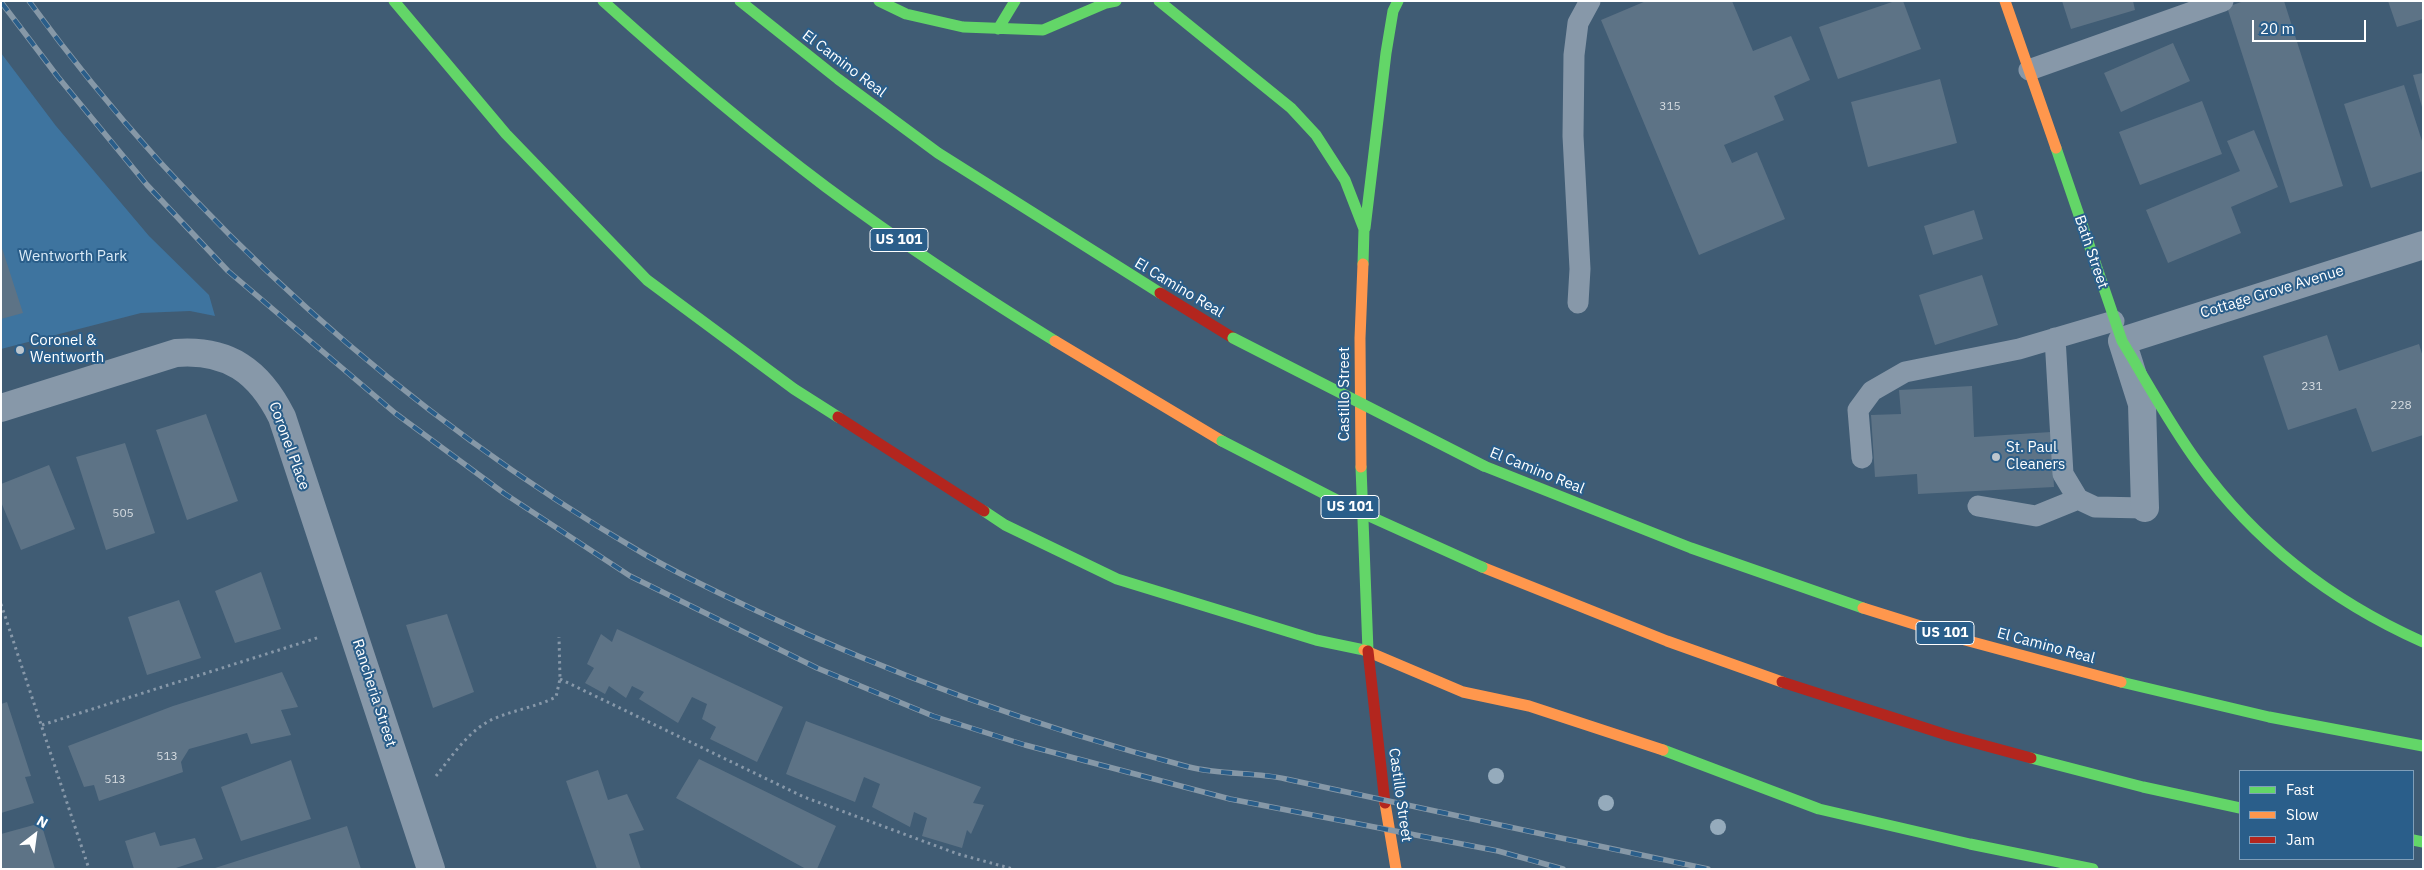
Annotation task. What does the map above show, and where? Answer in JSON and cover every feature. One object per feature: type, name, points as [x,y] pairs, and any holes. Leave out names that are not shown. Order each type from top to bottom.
[{"type":"main road","points":[[394,1],[506,134],[648,280],[794,389],[1005,525],[1117,579],[1316,640],[1368,651],[1464,692],[1529,706],[1676,754],[1819,809],[1970,844],[2093,869]]},
{"type":"main road","name":"US 101","points":[[603,1],[680,70],[752,130],[903,242],[1073,353],[1222,441],[1358,511],[1482,567],[1566,602],[1779,682],[1887,717],[2102,776],[2239,808]]},
{"type":"main road","name":"El Camino Real","points":[[740,1],[862,98],[938,153],[1108,263],[1233,338],[1484,466],[1805,589],[1922,627],[2154,691],[2272,717],[2423,746]]},
{"type":"main road","points":[[879,1],[916,16],[963,27],[1043,30],[1106,3],[1116,1]]},
{"type":"main road","points":[[998,29],[1016,1]]},
{"type":"main road","name":"Castillo Street","points":[[1159,1],[1291,108],[1316,135],[1345,180],[1364,229],[1360,338],[1360,435],[1368,651],[1382,789],[1396,869]]},
{"type":"main road","points":[[1364,229],[1386,53],[1393,11],[1398,1]]},
{"type":"main road","name":"Bath Street","points":[[2005,1],[2118,331]]},
{"type":"main road","points":[[2118,331],[2199,464],[2241,517],[2290,564],[2345,603],[2403,634],[2423,642]]},
{"type":"street","name":"Cottage Grove Avenue","points":[[2118,331],[2423,245]]},
{"type":"street","name":"Bath Street","points":[[2118,331],[2142,404],[2145,508]]},
{"type":"street","name":"Coronel Place","points":[[1,408],[176,353],[215,354],[235,362],[260,382],[272,397],[282,416],[316,518]]},
{"type":"street","name":"Rancheria Street","points":[[316,518],[432,869]]},
{"type":"lane","points":[[1578,303],[1580,269],[1573,136],[1574,55],[1578,23],[1590,1]]},
{"type":"lane","points":[[2029,70],[2223,1]]},
{"type":"lane","points":[[1862,458],[1858,410],[1872,391],[1904,372],[2019,349],[2055,338],[2118,331]]},
{"type":"lane","points":[[2055,338],[2062,474],[2078,499],[2095,507],[2145,508]]},
{"type":"lane","points":[[1978,506],[2036,516],[2078,499]]},
{"type":"path","points":[[1,604],[89,869]]},
{"type":"path","points":[[42,725],[352,627]]},
{"type":"path","points":[[411,806],[474,731],[493,719],[538,706],[556,697],[560,679],[559,637]]},
{"type":"path","points":[[560,679],[804,797],[958,854],[1013,869]]},
{"type":"green space","name":"Wentworth Park","points":[[1,53],[56,126],[149,236],[209,295],[215,316],[190,311],[141,313],[1,349]]},
{"type":"building","points":[[1646,1],[1732,1],[1753,51],[1791,36],[1810,80],[1774,96],[1784,120],[1724,145],[1732,163],[1757,152],[1785,219],[1699,255],[1601,20]]},
{"type":"building","points":[[1895,1],[1903,1],[1921,49],[1838,79],[1819,27]]},
{"type":"building","points":[[2062,1],[2133,1],[2135,10],[2071,29]]},
{"type":"building","points":[[2244,1],[2284,1],[2343,186],[2290,203],[2227,7]]},
{"type":"building","points":[[2388,1],[2423,1],[2423,19],[2397,27]]},
{"type":"building","points":[[2173,43],[2190,81],[2121,112],[2104,73]]},
{"type":"building","points":[[2423,73],[2423,107],[2422,107],[2413,75]]},
{"type":"building","points":[[1940,79],[1957,143],[1868,167],[1851,102]]},
{"type":"building","points":[[2404,85],[2423,144],[2423,171],[2371,188],[2344,104]]},
{"type":"building","points":[[2202,101],[2222,154],[2140,185],[2119,132]]},
{"type":"building","points":[[2254,130],[2278,187],[2231,207],[2241,233],[2168,263],[2146,210],[2240,171],[2227,141]]},
{"type":"building","points":[[1974,210],[1983,239],[1933,255],[1924,226]]},
{"type":"building","points":[[1,245],[23,313],[1,319]]},
{"type":"building","points":[[1982,275],[1998,325],[1935,345],[1919,295]]},
{"type":"building","points":[[2327,335],[2339,371],[2419,344],[2423,357],[2423,435],[2372,452],[2356,408],[2288,430],[2263,356]]},
{"type":"building","points":[[1972,386],[1974,437],[2051,432],[2054,487],[1918,494],[1917,474],[1875,477],[1871,415],[1901,414],[1899,390]]},
{"type":"building","points":[[206,414],[238,501],[187,520],[156,430]]},
{"type":"building","points":[[125,443],[155,533],[106,550],[76,457]]},
{"type":"building","points":[[49,465],[75,529],[21,550],[1,502],[1,484]]},
{"type":"building","points":[[261,572],[281,629],[235,643],[215,591]]},
{"type":"building","points":[[179,600],[201,658],[147,675],[128,617]]},
{"type":"building","points":[[447,614],[474,692],[433,708],[406,625]]},
{"type":"building","points":[[617,629],[783,707],[757,762],[710,739],[716,727],[702,719],[707,704],[692,697],[678,723],[639,699],[644,692],[632,686],[626,698],[609,686],[605,694],[585,683],[594,668],[587,664],[601,634],[612,642]]},
{"type":"building","points":[[282,672],[298,707],[281,710],[291,735],[251,744],[247,733],[189,749],[181,762],[183,772],[99,801],[94,785],[84,787],[68,746],[173,706]]},
{"type":"building","points":[[7,702],[31,776],[25,777],[34,803],[1,813],[1,704]]},
{"type":"building","points":[[806,721],[981,787],[973,803],[984,805],[971,834],[967,830],[962,848],[922,836],[927,818],[914,812],[910,827],[872,807],[880,784],[864,777],[855,802],[786,774]]},
{"type":"building","points":[[699,759],[836,826],[817,869],[806,869],[676,798]]},
{"type":"building","points":[[291,760],[311,819],[241,841],[221,787]]},
{"type":"building","points":[[598,770],[608,800],[627,794],[644,830],[629,834],[641,869],[597,869],[566,781]]},
{"type":"building","points":[[41,823],[55,869],[1,869],[1,834]]},
{"type":"building","points":[[347,826],[361,869],[215,869],[215,868]]},
{"type":"building","points":[[155,832],[160,846],[195,838],[203,859],[173,869],[134,869],[125,841]]},
{"type":"railway","points":[[29,1],[92,83],[160,162],[232,237],[308,309],[388,377],[471,441],[556,500],[644,554],[686,577],[809,635],[915,679],[1023,718],[1133,752],[1201,770],[1286,779],[1708,869]]},
{"type":"railway","points":[[1,2],[58,77],[147,185],[228,271],[395,413],[505,494],[630,576],[817,668],[933,716],[1025,745],[1230,799],[1498,851],[1563,869]]},
{"type":"traffic: fast","points":[[394,1],[506,134],[647,280],[794,389],[838,417]]},
{"type":"traffic: fast","points":[[603,1],[713,97],[826,187],[939,267],[1055,341]]},
{"type":"traffic: fast","points":[[740,1],[838,79],[938,153],[1160,293]]},
{"type":"traffic: fast","points":[[879,1],[906,14],[963,27],[1043,30],[1106,3],[1116,1]]},
{"type":"traffic: fast","points":[[998,29],[1015,1]]},
{"type":"traffic: fast","points":[[1159,1],[1291,108],[1316,135],[1345,180],[1364,229],[1363,264]]},
{"type":"traffic: fast","points":[[1365,228],[1386,53],[1393,11],[1398,1]]},
{"type":"traffic: fast","points":[[2056,148],[2122,341]]},
{"type":"traffic: fast","points":[[1233,338],[1484,466]]},
{"type":"traffic: fast","points":[[2122,341],[2188,449],[2221,492],[2245,519],[2298,568],[2328,589],[2390,626],[2423,642]]},
{"type":"traffic: fast","points":[[1222,441],[1358,511],[1482,567]]},
{"type":"traffic: fast","points":[[1484,466],[1691,548],[1863,608]]},
{"type":"traffic: fast","points":[[1361,467],[1368,651]]},
{"type":"traffic: fast","points":[[984,511],[1005,525],[1117,579],[1316,640],[1364,650]]},
{"type":"traffic: fast","points":[[2121,682],[2269,717],[2423,746]]},
{"type":"traffic: fast","points":[[1663,750],[1819,809],[1970,844],[2093,869]]},
{"type":"traffic: fast","points":[[2031,758],[2143,787],[2239,808]]},
{"type":"traffic: fast","points":[[2414,840],[2423,842]]},
{"type":"traffic: slow","points":[[2005,1],[2056,148]]},
{"type":"traffic: slow","points":[[1361,467],[1360,338],[1363,264]]},
{"type":"traffic: slow","points":[[1055,341],[1222,441]]},
{"type":"traffic: slow","points":[[1482,567],[1667,641],[1782,682]]},
{"type":"traffic: slow","points":[[1863,608],[1965,640],[2121,682]]},
{"type":"traffic: slow","points":[[1364,650],[1463,692],[1529,706],[1663,750]]},
{"type":"traffic: slow","points":[[1385,803],[1396,869]]},
{"type":"traffic: jam","points":[[1160,293],[1233,338]]},
{"type":"traffic: jam","points":[[838,417],[984,511]]},
{"type":"traffic: jam","points":[[1368,651],[1385,803]]},
{"type":"traffic: jam","points":[[1782,682],[1950,736],[2031,758]]},
{"type":"place","name":"Coronel & Wentworth","points":[[20,350]]},
{"type":"place","name":"St. Paul Cleaners","points":[[1996,457]]}]
